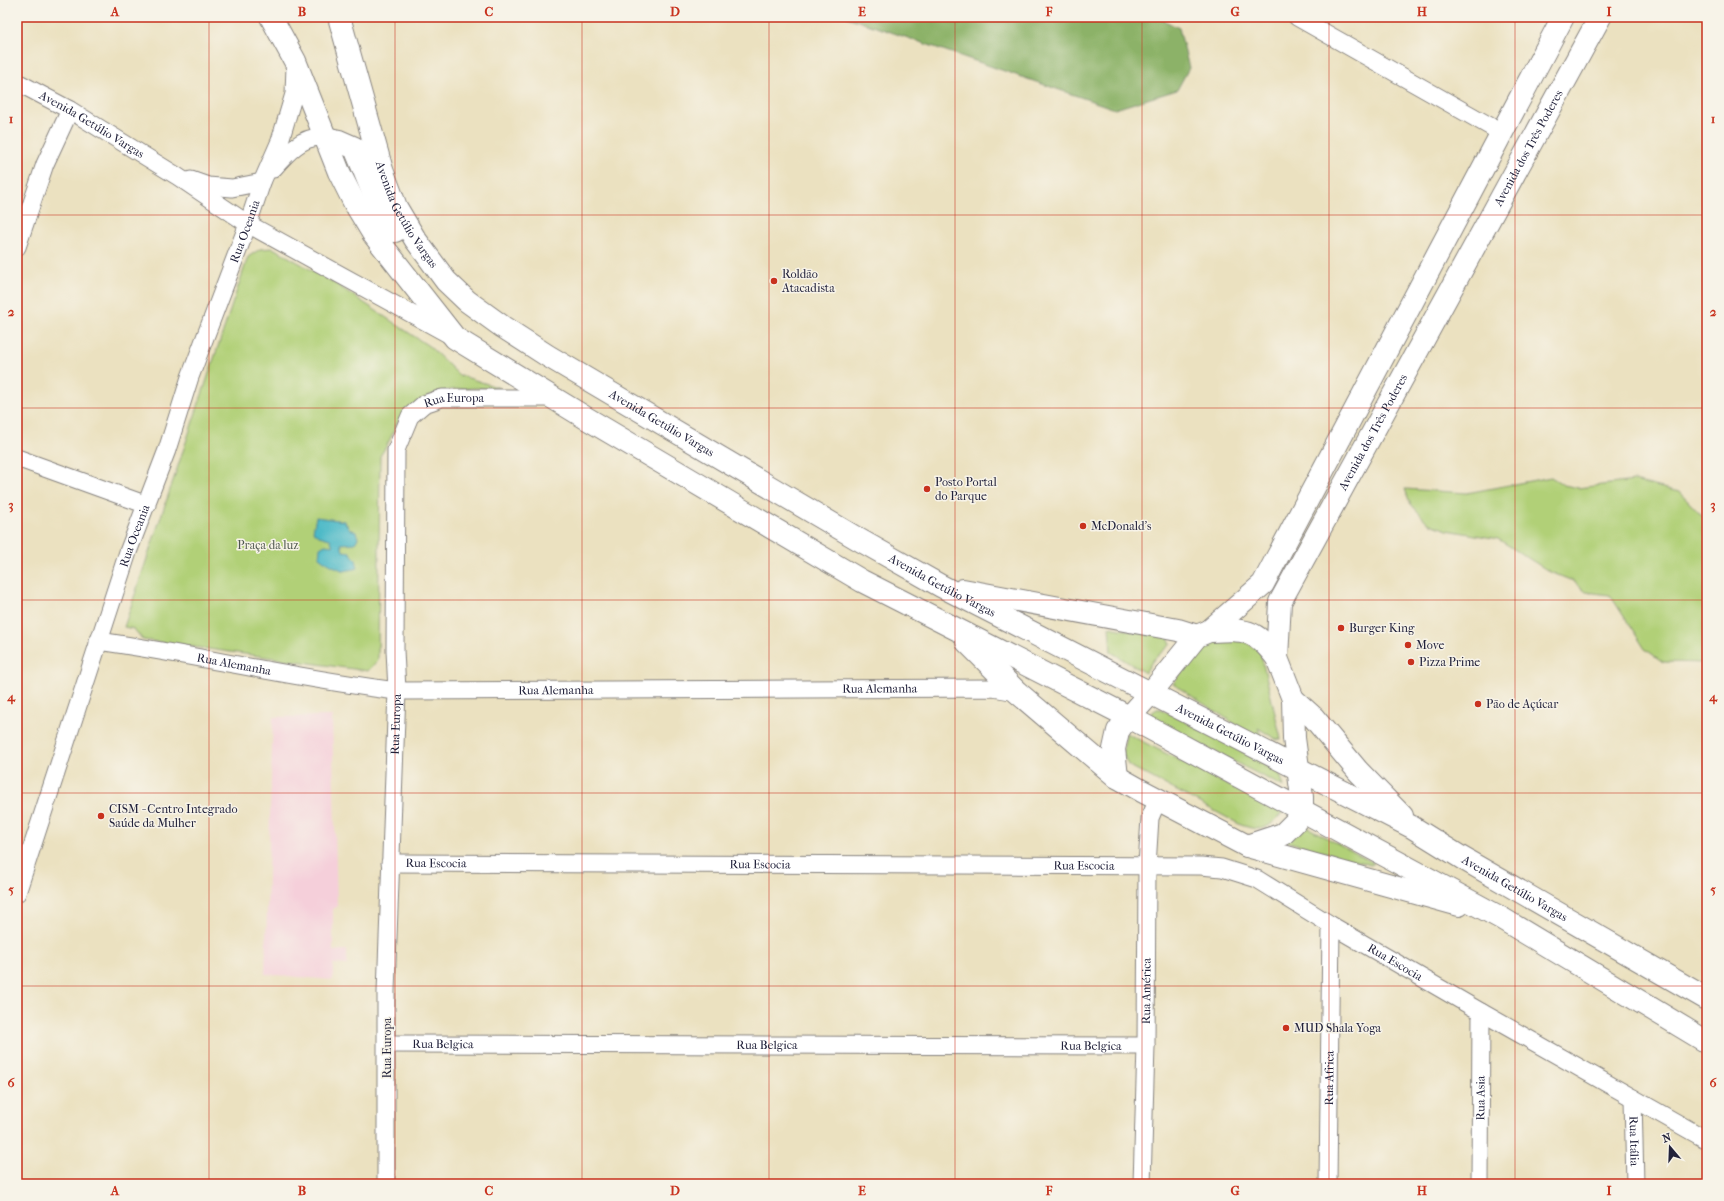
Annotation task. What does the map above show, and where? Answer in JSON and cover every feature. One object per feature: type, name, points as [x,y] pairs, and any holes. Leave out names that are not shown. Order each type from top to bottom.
[{"type":"main road","name":"Avenida Getúlio Vargas","points":[[271,17],[295,61],[339,172],[374,235],[455,338],[553,398],[862,581],[1129,717],[1302,809],[1501,918],[1707,1042]]},
{"type":"main road","name":"Avenida Getúlio Vargas","points":[[339,17],[382,170],[396,207],[416,239],[446,281],[467,301],[503,328],[858,539],[941,586],[1412,827],[1462,858],[1707,999]]},
{"type":"main road","name":"Avenida dos Três Poderes","points":[[1117,776],[1114,749],[1115,741],[1120,728],[1203,633],[1263,584],[1563,17]]},
{"type":"main road","name":"Avenida dos Três Poderes","points":[[1302,809],[1302,797],[1294,738],[1293,699],[1277,658],[1280,602],[1600,17]]},
{"type":"main road","points":[[325,138],[355,148],[377,202],[416,264],[446,281]]},
{"type":"main road","points":[[941,586],[1178,630],[1203,633],[1232,629],[1252,633],[1263,640],[1277,658]]},
{"type":"main road","points":[[948,626],[971,645],[1017,692],[1117,776],[1247,846],[1501,918]]},
{"type":"main road","points":[[1293,699],[1314,718],[1358,770],[1412,827]]},
{"type":"main road","points":[[1247,846],[1283,834],[1295,822],[1302,809]]},
{"type":"street","points":[[1297,17],[1502,133]]},
{"type":"street","name":"Rua Oceania","points":[[17,893],[128,552],[147,504],[190,377],[248,224],[262,182],[280,141],[295,83],[295,61]]},
{"type":"street","name":"Avenida Getúlio Vargas","points":[[17,82],[70,110],[177,176],[248,224],[455,338]]},
{"type":"street","points":[[17,247],[45,164],[70,110]]},
{"type":"street","name":"Rua Oceania","points":[[262,182],[286,154],[301,143],[320,137],[325,138]]},
{"type":"street","points":[[177,176],[208,186],[232,188],[262,182]]},
{"type":"street","name":"Rua Europa","points":[[386,1184],[386,992],[397,691],[395,650],[396,450],[410,416],[424,404],[442,398],[553,398]]},
{"type":"street","points":[[17,458],[147,504]]},
{"type":"street","name":"Rua Alemanha","points":[[98,641],[236,664],[342,684],[397,691],[993,688],[1017,692]]},
{"type":"street","name":"Rua América","points":[[1142,1184],[1146,1046],[1147,866],[1150,818],[1158,799]]},
{"type":"street","name":"Rua Escocia","points":[[390,864],[1201,866],[1222,868],[1257,879],[1331,925],[1707,1140]]},
{"type":"street","name":"Rua Africa","points":[[1328,1184],[1331,925]]},
{"type":"street","name":"Rua Asia","points":[[1480,1184],[1481,1012]]},
{"type":"street","name":"Rua Belgica","points":[[387,1044],[1146,1046]]},
{"type":"street","name":"Rua Itália","points":[[1633,1098],[1635,1184]]},
{"type":"shaded area","points":[[332,716],[337,906],[333,909],[333,951],[347,950],[347,965],[333,964],[333,980],[265,974],[273,717]]},
{"type":"green space","points":[[847,17],[1157,17],[1179,28],[1189,68],[1177,90],[1115,109]]},
{"type":"green space","name":"Praça da luz","points":[[273,248],[336,284],[430,347],[459,375],[500,388],[472,388],[444,391],[419,401],[408,409],[396,424],[389,442],[380,456],[378,660],[368,671],[143,640],[134,629],[124,627],[248,257],[260,249]]},
{"type":"green space","points":[[1551,477],[1564,485],[1578,488],[1634,481],[1679,492],[1707,521],[1707,663],[1663,662],[1645,649],[1610,595],[1586,592],[1573,581],[1550,572],[1498,539],[1447,530],[1428,523],[1410,503],[1405,489],[1467,493]]},
{"type":"green space","points":[[1109,627],[1168,637],[1171,644],[1153,660],[1145,673],[1111,652]]},
{"type":"green space","points":[[1219,637],[1238,638],[1260,651],[1281,739],[1277,740],[1258,728],[1263,742],[1173,684],[1198,648]]},
{"type":"green space","points":[[1157,709],[1161,709],[1279,771],[1284,787],[1150,719],[1151,713]]},
{"type":"green space","points":[[1126,733],[1282,813],[1272,823],[1264,828],[1259,829],[1241,825],[1128,765],[1123,754]]},
{"type":"green space","points":[[1305,826],[1374,863],[1371,865],[1285,841]]},
{"type":"water","points":[[316,517],[344,521],[350,529],[356,532],[358,538],[355,543],[341,544],[343,551],[350,552],[356,560],[358,568],[344,571],[319,557],[320,548],[325,545],[333,546],[330,539],[319,536],[313,531]]},
{"type":"place","name":"Roldão Atacadista","points":[[774,281]]},
{"type":"place","name":"Posto Portal do Parque","points":[[927,489]]},
{"type":"place","name":"McDonald's","points":[[1083,526]]},
{"type":"place","name":"Burger King","points":[[1341,628]]},
{"type":"place","name":"Move","points":[[1408,645]]},
{"type":"place","name":"Pizza Prime","points":[[1411,662]]},
{"type":"place","name":"Pão de Açúcar","points":[[1478,704]]},
{"type":"place","name":"CISM - Centro Integrado Saúde da Mulher","points":[[101,816]]},
{"type":"place","name":"MUD Shala Yoga","points":[[1286,1028]]}]
